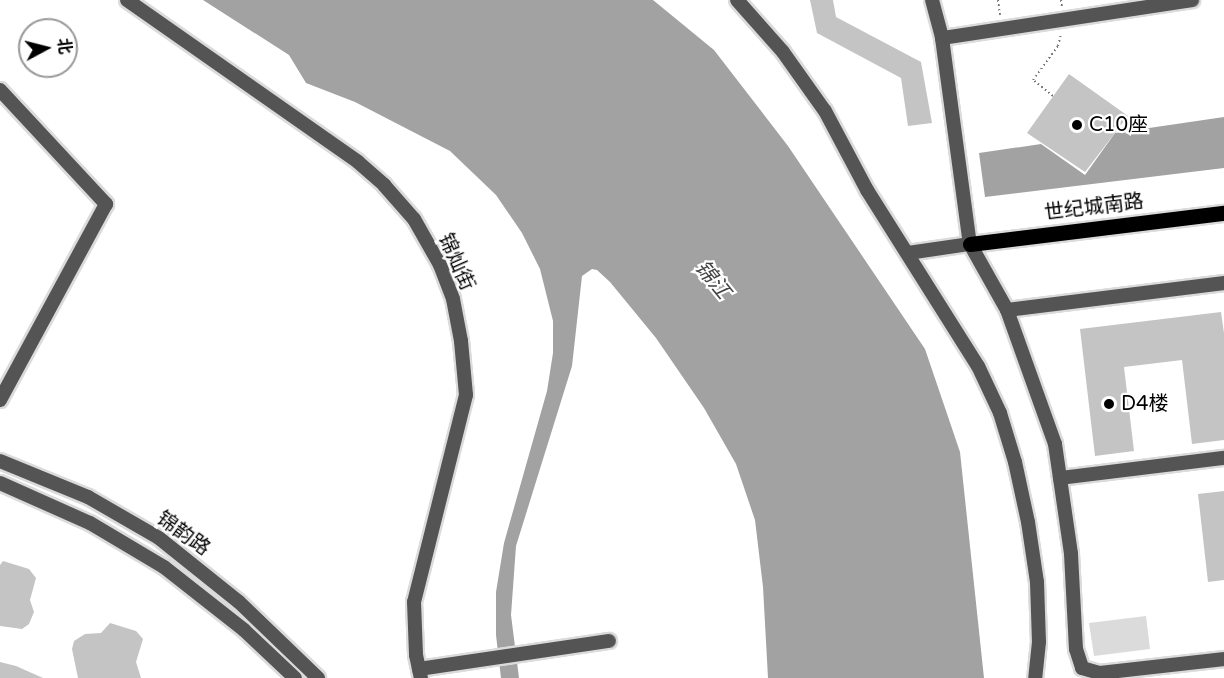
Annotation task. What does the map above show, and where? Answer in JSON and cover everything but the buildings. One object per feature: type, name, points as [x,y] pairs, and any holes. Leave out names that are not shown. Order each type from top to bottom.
[{"type":"main road","name":"世纪城南路","points":[[970,244],[1224,213]]},
{"type":"street","name":"锦灿街","points":[[127,0],[358,162],[384,185],[414,219],[440,265],[453,299],[461,341],[466,395],[461,425],[414,602],[420,673]]},
{"type":"street","points":[[737,0],[783,52],[825,111],[867,190],[978,366],[999,412],[1028,522],[1037,582],[1039,642],[1035,678]]},
{"type":"street","points":[[932,0],[942,38],[970,244],[1007,310],[1055,444],[1071,554],[1076,649],[1082,668],[1100,674],[1224,659]]},
{"type":"street","points":[[942,38],[1192,0]]},
{"type":"street","points":[[0,90],[106,204],[0,400]]},
{"type":"street","points":[[908,253],[970,244]]},
{"type":"street","points":[[1007,310],[1224,283]]},
{"type":"street","points":[[1060,478],[1224,458]]},
{"type":"street","name":"锦韵路","points":[[0,461],[88,496],[159,538],[239,602],[318,678]]},
{"type":"street","name":"锦韵路","points":[[0,483],[90,523],[164,567],[244,630],[295,678]]},
{"type":"street","points":[[420,673],[488,658],[609,640]]},
{"type":"path","points":[[998,0],[999,9]]},
{"type":"path","points":[[1053,96],[1033,80],[1061,40],[1059,19]]},
{"type":"shaded area","points":[[1146,616],[1150,649],[1094,656],[1089,623]]},
{"type":"water","name":"锦江","points":[[203,0],[653,0],[714,50],[788,146],[925,349],[960,452],[984,678],[768,678],[763,587],[755,520],[736,464],[704,408],[656,338],[610,282],[597,270],[592,269],[582,276],[572,366],[516,546],[511,615],[519,678],[501,678],[496,635],[496,592],[504,543],[547,391],[553,353],[553,321],[540,269],[522,233],[496,195],[450,151],[355,102],[306,83],[289,55]]},
{"type":"water","points":[[1224,117],[1224,168],[985,197],[979,153],[1041,144],[1085,175],[1115,133]]},
{"type":"place","name":"C10座","points":[[1077,125]]},
{"type":"place","name":"D4楼","points":[[1109,404]]}]
